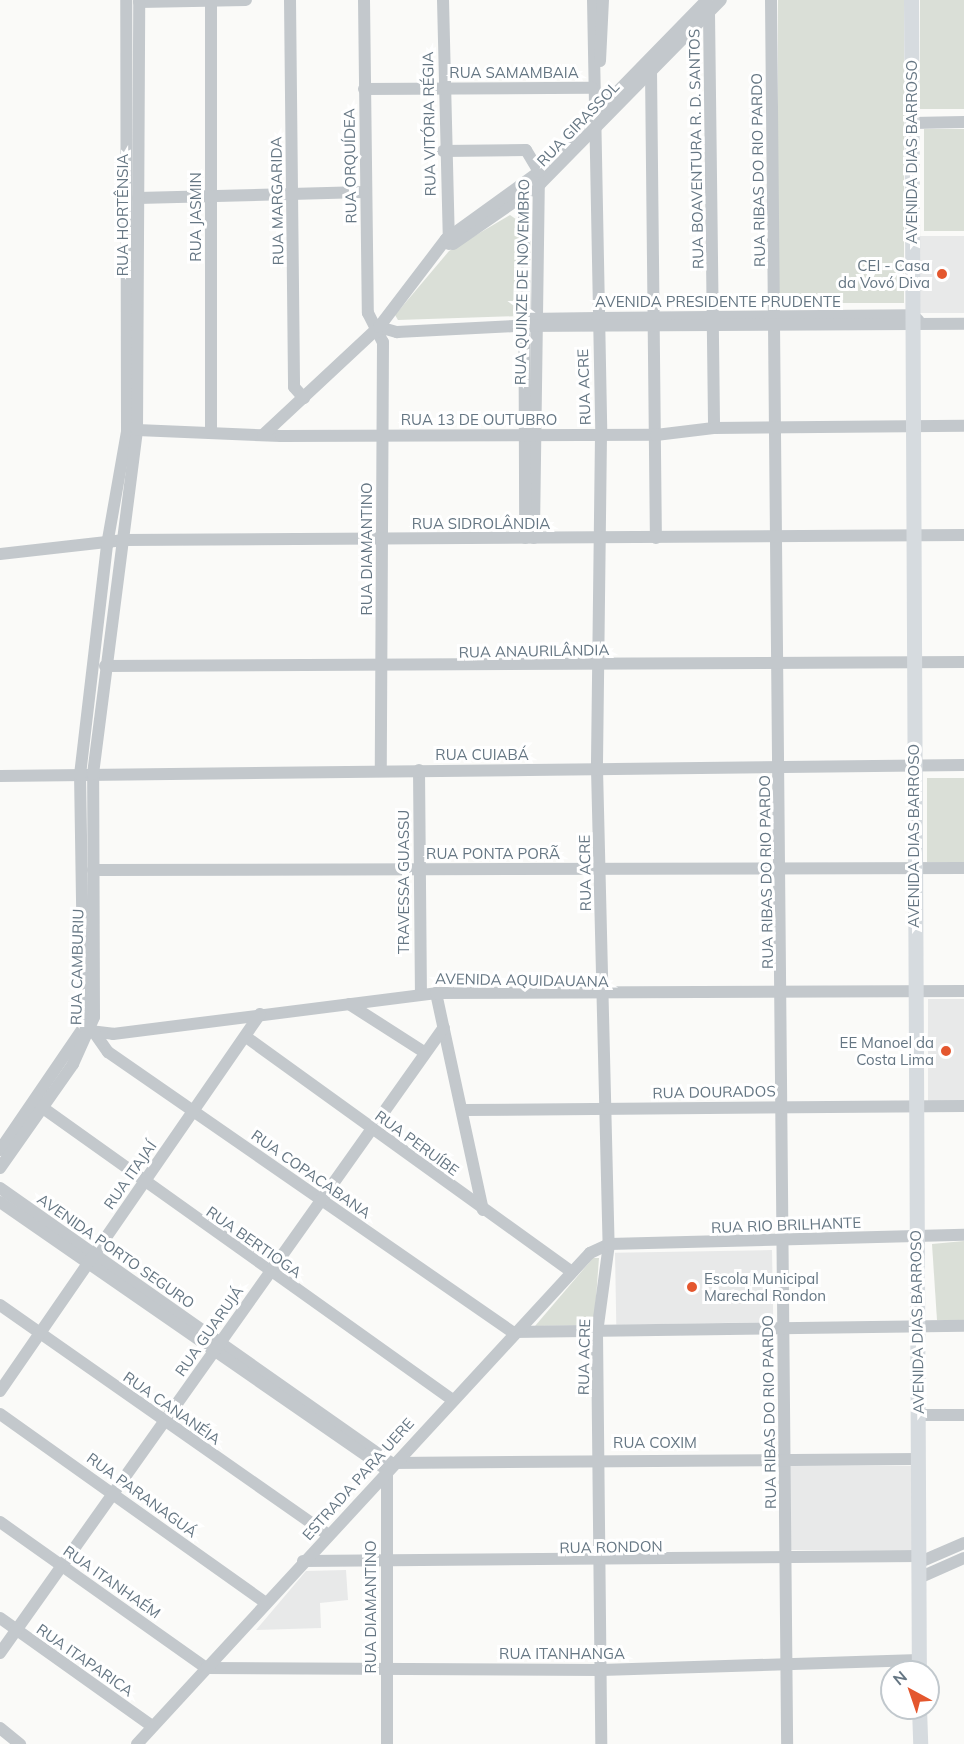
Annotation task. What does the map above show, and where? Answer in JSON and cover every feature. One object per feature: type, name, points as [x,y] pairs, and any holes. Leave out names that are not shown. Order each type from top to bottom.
[{"type":"main road","name":"AVENIDA DIAS BARROSO","points":[[911,0],[915,321],[911,426],[919,1660]]},
{"type":"main road","points":[[919,1720],[920,1744]]},
{"type":"street","points":[[86,775],[107,545],[127,432],[126,0]]},
{"type":"street","name":"RUA JASMIN","points":[[211,0],[211,433]]},
{"type":"street","points":[[139,1],[246,0]]},
{"type":"street","name":"RUA MARGARIDA","points":[[290,0],[294,387],[304,398]]},
{"type":"street","name":"RUA ORQUÍDEA","points":[[364,0],[364,192],[368,314],[379,327]]},
{"type":"street","name":"RUA VITÓRIA RÉGIA","points":[[443,0],[443,151],[446,245]]},
{"type":"street","name":"RUA ACRE","points":[[593,0],[592,88],[600,435],[597,769],[608,1108],[609,1244],[597,1333],[601,1744]]},
{"type":"street","points":[[592,88],[600,70],[603,0]]},
{"type":"street","name":"RUA RIBAS DO RIO PARDO","points":[[771,0],[782,869],[787,1744]]},
{"type":"street","name":"RUA HORTÊNSIA","points":[[86,775],[124,540],[137,430],[139,1]]},
{"type":"street","name":"RUA GIRASSOL","points":[[263,435],[379,327],[446,245],[525,181],[539,178],[594,128],[709,13],[716,1]]},
{"type":"street","name":"RUA GIRASSOL","points":[[446,245],[524,194],[594,114],[716,1]]},
{"type":"street","name":"RUA BOAVENTURA R. D. SANTOS","points":[[709,13],[714,428]]},
{"type":"street","points":[[651,70],[656,323],[656,538]]},
{"type":"street","name":"RUA SAMAMBAIA","points":[[364,89],[592,88]]},
{"type":"street","points":[[912,120],[964,117]]},
{"type":"street","points":[[912,120],[964,122]]},
{"type":"street","name":"RUA QUINZE DE NOVEMBRO","points":[[443,151],[526,150],[539,178],[528,324]]},
{"type":"street","name":"RUA QUINZE DE NOVEMBRO","points":[[525,181],[530,538]]},
{"type":"street","points":[[138,198],[364,192]]},
{"type":"street","name":"AVENIDA PRESIDENTE PRUDENTE","points":[[379,327],[397,332],[528,324],[597,323],[915,321],[964,324]]},
{"type":"street","name":"RUA DIAMANTINO","points":[[379,327],[383,436],[381,771]]},
{"type":"street","name":"RUA 13 DE OUTUBRO","points":[[137,430],[263,435],[656,435],[714,428],[964,426]]},
{"type":"street","name":"RUA SIDROLÂNDIA","points":[[0,554],[107,545],[124,540],[778,538],[912,534],[964,535]]},
{"type":"street","name":"RUA ANAURILÂNDIA","points":[[105,666],[382,667],[964,662]]},
{"type":"street","name":"RUA CUIABÁ","points":[[0,776],[964,765]]},
{"type":"street","name":"TRAVESSA GUASSU","points":[[419,770],[418,868],[421,994]]},
{"type":"street","name":"RUA CAMBURIU","points":[[86,775],[93,870],[88,951]]},
{"type":"street","name":"RUA CAMBURIU","points":[[0,1168],[38,1105],[90,1031],[86,775]]},
{"type":"street","name":"RUA PONTA PORÃ","points":[[93,870],[964,868]]},
{"type":"street","name":"AVENIDA AQUIDAUANA","points":[[90,1031],[436,993],[603,996],[964,991]]},
{"type":"street","points":[[436,993],[464,1110],[483,1210]]},
{"type":"street","points":[[349,1004],[424,1052]]},
{"type":"street","name":"RUA ITAJAÍ","points":[[0,1391],[89,1258],[260,1014]]},
{"type":"street","name":"RUA GUARUJÁ","points":[[0,1653],[370,1128],[444,1027]]},
{"type":"street","name":"RUA COPACABANA","points":[[90,1031],[108,1052],[513,1332]]},
{"type":"street","name":"RUA PERUÍBE","points":[[246,1037],[483,1210],[571,1271]]},
{"type":"street","name":"RUA CAMBURIU","points":[[0,1150],[38,1105]]},
{"type":"street","name":"RUA BERTIOGA","points":[[38,1105],[143,1182],[450,1398]]},
{"type":"street","name":"RUA DOURADOS","points":[[464,1110],[964,1106]]},
{"type":"street","name":"AVENIDA PORTO SEGURO","points":[[0,1188],[89,1258]]},
{"type":"street","name":"AVENIDA PORTO SEGURO","points":[[0,1202],[89,1258],[389,1466]]},
{"type":"street","name":"RUA RIO BRILHANTE","points":[[609,1244],[783,1242],[916,1235],[964,1235]]},
{"type":"street","name":"ESTRADA PARA UERE","points":[[137,1744],[450,1398],[571,1271],[609,1244]]},
{"type":"street","name":"RUA CANANÉIA","points":[[0,1305],[328,1535]]},
{"type":"street","points":[[513,1332],[597,1333],[964,1326]]},
{"type":"street","name":"RUA PARANAGUÁ","points":[[0,1414],[265,1602]]},
{"type":"street","points":[[918,1415],[964,1415]]},
{"type":"street","name":"RUA COXIM","points":[[389,1466],[599,1458],[918,1459]]},
{"type":"street","name":"RUA DIAMANTINO","points":[[387,1744],[385,1563],[389,1466]]},
{"type":"street","name":"RUA ITANHAÉM","points":[[0,1522],[206,1668]]},
{"type":"street","points":[[920,1565],[964,1543]]},
{"type":"street","name":"RUA RONDON","points":[[303,1562],[600,1562],[786,1558],[920,1565]]},
{"type":"street","points":[[920,1565],[964,1558]]},
{"type":"street","name":"RUA ITAPARICA","points":[[0,1618],[152,1726]]},
{"type":"street","name":"RUA ITANHANGA","points":[[206,1668],[601,1670],[787,1665],[880,1666]]},
{"type":"street","points":[[0,1728],[20,1744]]},
{"type":"shaded area","points":[[778,0],[904,0],[904,303],[778,303]]},
{"type":"shaded area","points":[[920,0],[964,0],[964,109],[920,109]]},
{"type":"shaded area","points":[[924,129],[964,129],[964,231],[924,231]]},
{"type":"shaded area","points":[[510,215],[520,222],[521,316],[398,320],[395,315],[449,251]]},
{"type":"shaded area","name":"CEI - Casa da Vovó Diva","points":[[919,236],[964,236],[964,313],[919,313]]},
{"type":"shaded area","points":[[927,778],[964,778],[964,862],[927,862]]},
{"type":"shaded area","name":"EE Manoel da Costa Lima","points":[[928,999],[964,999],[964,1102],[928,1102]]},
{"type":"shaded area","points":[[964,1241],[964,1320],[937,1320],[932,1244]]},
{"type":"shaded area","name":"Escola Municipal Marechal Rondon","points":[[772,1250],[773,1322],[616,1325],[615,1253]]},
{"type":"shaded area","points":[[593,1258],[599,1258],[594,1325],[535,1326]]},
{"type":"shaded area","points":[[790,1466],[913,1466],[913,1550],[790,1550]]},
{"type":"shaded area","points":[[346,1570],[348,1600],[320,1603],[321,1628],[256,1630],[306,1571]]},
{"type":"place","name":"CEI - Casa da Vovó Diva","points":[[942,274]]},
{"type":"place","name":"EE Manoel da Costa Lima","points":[[946,1051]]},
{"type":"place","name":"Escola Municipal Marechal Rondon","points":[[692,1287]]}]
